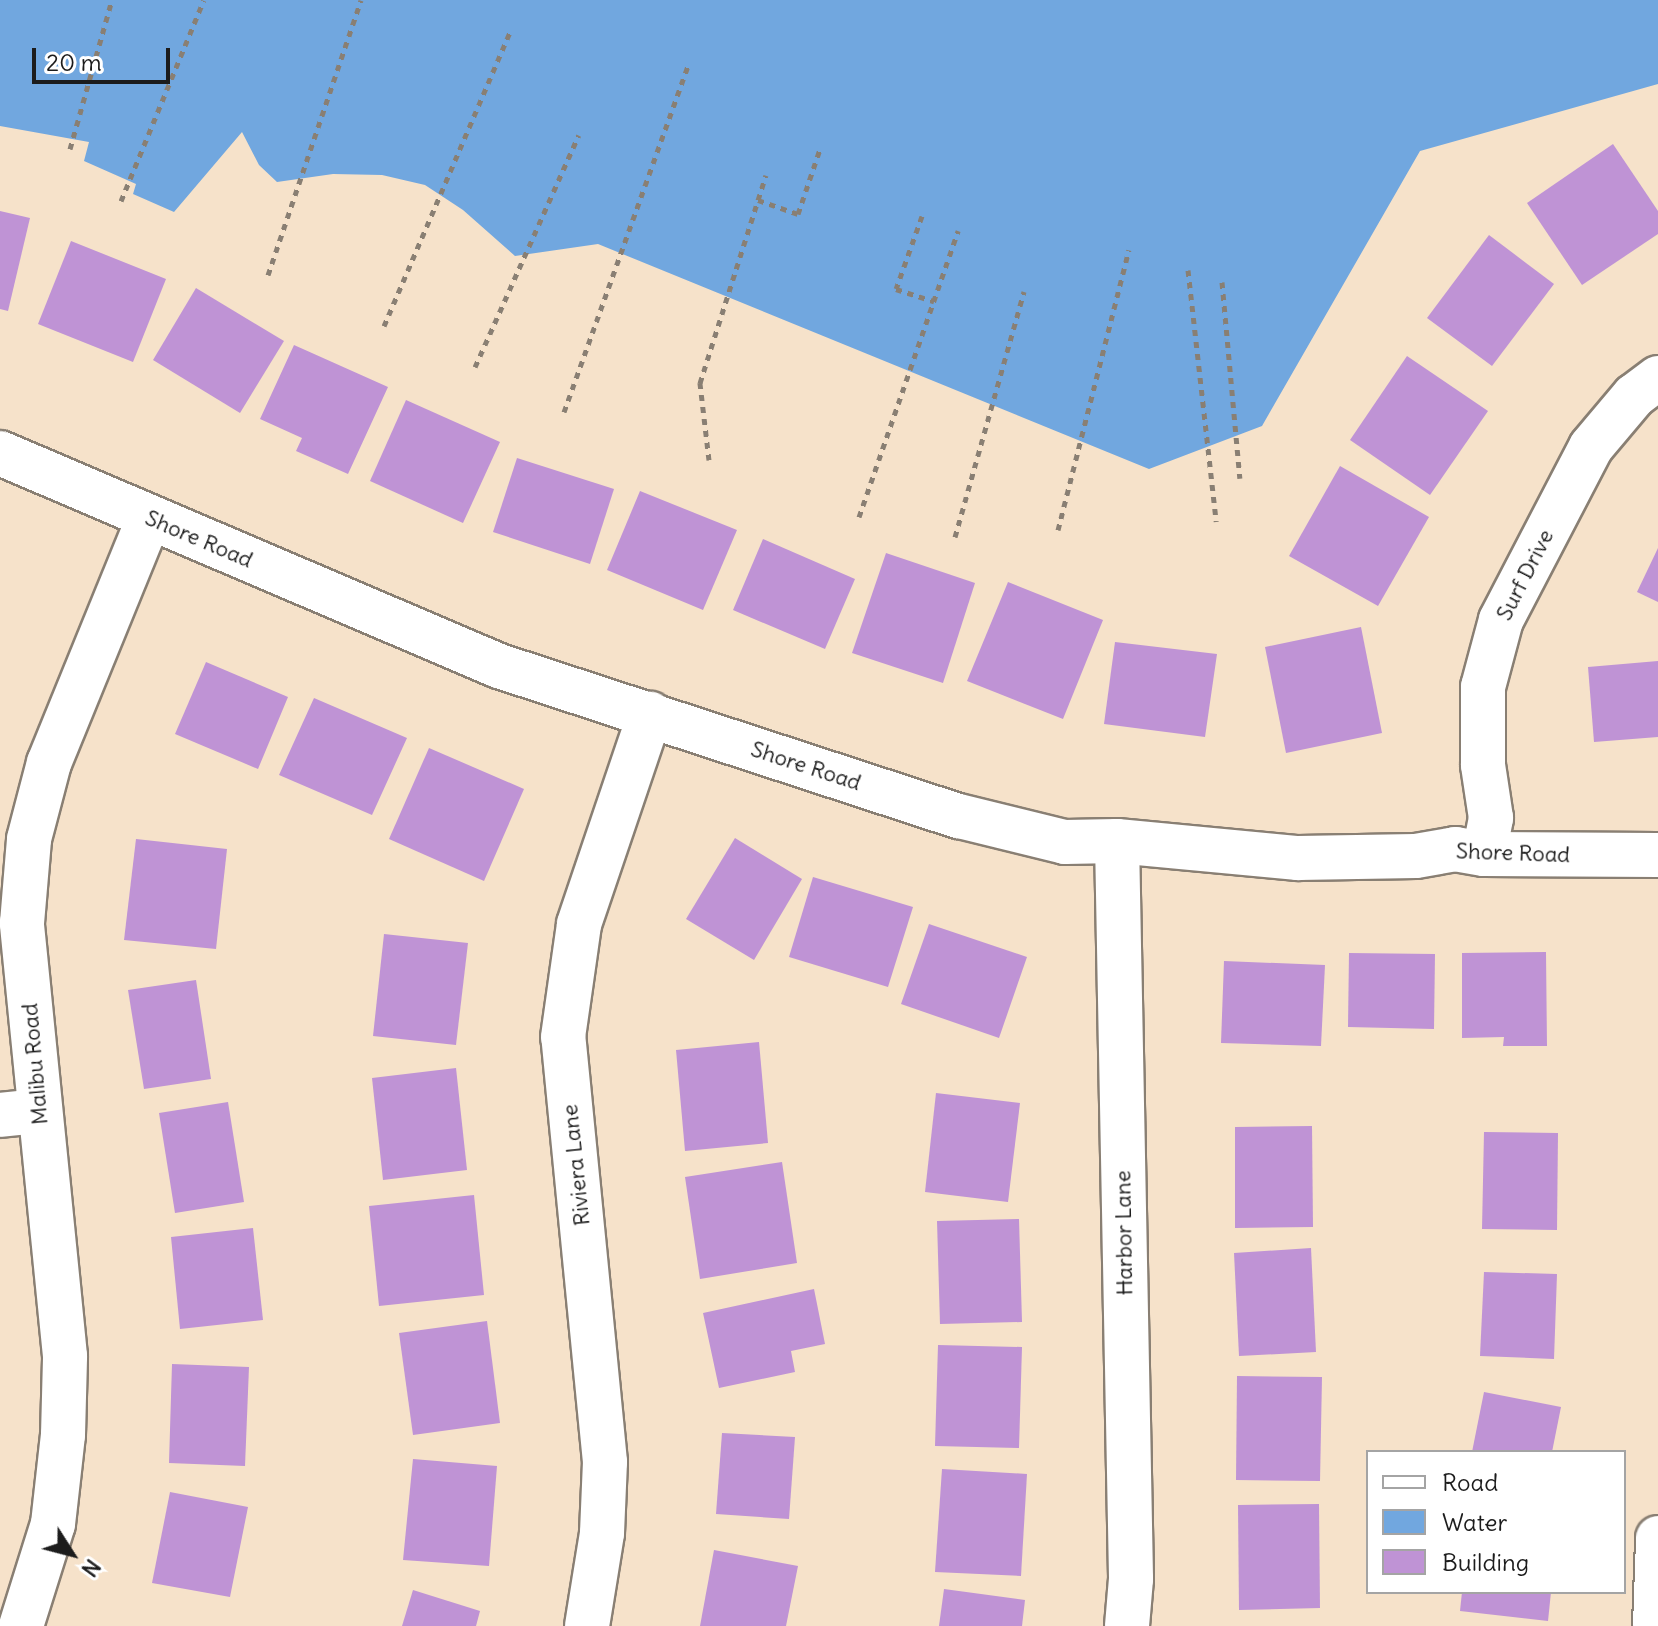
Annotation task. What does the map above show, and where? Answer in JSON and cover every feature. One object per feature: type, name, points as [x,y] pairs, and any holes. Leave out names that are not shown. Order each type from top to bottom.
[{"type":"street","name":"Surf Drive","points":[[1484,854],[1491,818],[1483,765],[1483,687],[1501,620],[1591,447],[1634,396],[1658,378]]},
{"type":"street","name":"Shore Road","points":[[0,453],[499,666],[959,816],[1065,842],[1117,841],[1298,858],[1416,856],[1455,849],[1484,854],[1658,855]]},
{"type":"street","name":"Malibu Road","points":[[21,1626],[53,1524],[63,1435],[65,1356],[20,1113],[22,923],[29,839],[49,763],[149,518]]},
{"type":"street","name":"Riviera Lane","points":[[587,1626],[602,1533],[605,1462],[563,1037],[579,924],[650,714]]},
{"type":"street","name":"Harbor Lane","points":[[1117,841],[1131,1579],[1127,1626]]},
{"type":"street","points":[[1655,1626],[1658,1538]]},
{"type":"path","points":[[70,149],[112,0]]},
{"type":"path","points":[[121,201],[204,0]]},
{"type":"path","points":[[268,275],[361,0]]},
{"type":"path","points":[[384,326],[510,32]]},
{"type":"path","points":[[564,412],[688,65]]},
{"type":"path","points":[[475,367],[579,135]]},
{"type":"path","points":[[758,200],[798,214],[820,149]]},
{"type":"path","points":[[709,460],[700,383],[766,175]]},
{"type":"path","points":[[922,216],[896,289],[934,301]]},
{"type":"path","points":[[859,517],[958,231]]},
{"type":"path","points":[[1058,530],[1129,250]]},
{"type":"path","points":[[1188,270],[1216,521]]},
{"type":"path","points":[[1222,282],[1240,478]]},
{"type":"path","points":[[955,537],[1024,291]]},
{"type":"water","points":[[0,0],[1658,0],[1658,84],[1420,151],[1262,426],[1149,469],[598,244],[515,256],[463,210],[425,185],[382,175],[333,174],[277,182],[259,165],[242,132],[174,212],[133,194],[136,184],[84,161],[89,142],[0,126]]},
{"type":"building","points":[[1613,144],[1658,211],[1658,234],[1582,285],[1527,203]]},
{"type":"building","points":[[0,211],[30,218],[8,311],[0,309]]},
{"type":"building","points":[[1489,235],[1554,284],[1492,366],[1427,318]]},
{"type":"building","points":[[71,241],[166,279],[133,362],[38,324]]},
{"type":"building","points":[[196,288],[284,341],[240,413],[153,360]]},
{"type":"building","points":[[294,345],[388,387],[348,474],[296,451],[302,438],[260,419]]},
{"type":"building","points":[[1407,356],[1488,411],[1430,495],[1350,440]]},
{"type":"building","points":[[406,400],[500,442],[463,523],[370,481]]},
{"type":"building","points":[[517,458],[614,489],[590,564],[493,532]]},
{"type":"building","points":[[1340,466],[1429,517],[1378,606],[1289,556]]},
{"type":"building","points":[[640,491],[737,530],[703,610],[607,570]]},
{"type":"building","points":[[763,539],[855,579],[825,649],[733,610]]},
{"type":"building","points":[[1658,548],[1658,602],[1637,592]]},
{"type":"building","points":[[886,553],[975,583],[943,683],[852,653]]},
{"type":"building","points":[[1008,582],[1103,620],[1063,719],[967,681]]},
{"type":"building","points":[[1361,627],[1382,733],[1286,753],[1265,647]]},
{"type":"building","points":[[1115,642],[1217,654],[1205,737],[1104,724]]},
{"type":"building","points":[[1658,661],[1658,737],[1594,742],[1588,667]]},
{"type":"building","points":[[206,662],[288,697],[258,769],[175,734]]},
{"type":"building","points":[[314,698],[407,738],[372,815],[279,775]]},
{"type":"building","points":[[429,748],[524,789],[484,881],[389,839]]},
{"type":"building","points":[[735,838],[802,879],[754,960],[686,919]]},
{"type":"building","points":[[136,839],[227,849],[216,949],[124,940]]},
{"type":"building","points":[[813,877],[913,907],[888,987],[789,957]]},
{"type":"building","points":[[929,924],[1027,957],[999,1038],[901,1004]]},
{"type":"building","points":[[384,934],[468,943],[456,1045],[373,1036]]},
{"type":"building","points":[[1546,952],[1547,1046],[1503,1046],[1504,1037],[1462,1038],[1462,953]]},
{"type":"building","points":[[1349,953],[1435,954],[1434,1029],[1348,1027]]},
{"type":"building","points":[[1224,961],[1325,965],[1321,1046],[1221,1043]]},
{"type":"building","points":[[196,980],[211,1079],[144,1089],[128,990]]},
{"type":"building","points":[[759,1042],[768,1143],[685,1151],[676,1050]]},
{"type":"building","points":[[456,1068],[467,1170],[383,1180],[372,1078]]},
{"type":"building","points":[[936,1093],[1020,1103],[1008,1202],[925,1192]]},
{"type":"building","points":[[228,1102],[244,1202],[175,1213],[159,1113]]},
{"type":"building","points":[[1312,1126],[1313,1227],[1235,1228],[1235,1127]]},
{"type":"building","points":[[1484,1132],[1558,1133],[1557,1230],[1482,1229]]},
{"type":"building","points":[[782,1162],[797,1263],[700,1279],[685,1177]]},
{"type":"building","points":[[474,1195],[484,1295],[379,1306],[369,1206]]},
{"type":"building","points":[[1019,1219],[1022,1322],[940,1324],[937,1221]]},
{"type":"building","points":[[253,1228],[263,1320],[180,1329],[171,1237]]},
{"type":"building","points":[[1311,1248],[1316,1352],[1239,1356],[1234,1253]]},
{"type":"building","points":[[1484,1272],[1557,1274],[1554,1359],[1480,1356]]},
{"type":"building","points":[[814,1289],[825,1344],[791,1351],[795,1372],[719,1388],[703,1313]]},
{"type":"building","points":[[487,1321],[500,1423],[413,1435],[399,1333]]},
{"type":"building","points":[[938,1345],[1022,1347],[1019,1448],[935,1446]]},
{"type":"building","points":[[172,1364],[249,1367],[245,1466],[169,1463]]},
{"type":"building","points":[[1237,1376],[1322,1377],[1320,1481],[1236,1480]]},
{"type":"building","points":[[1484,1392],[1561,1407],[1552,1450],[1472,1450]]},
{"type":"building","points":[[722,1433],[795,1437],[789,1519],[716,1514]]},
{"type":"building","points":[[413,1459],[497,1466],[489,1566],[403,1560]]},
{"type":"building","points":[[942,1469],[1027,1474],[1021,1576],[935,1572]]},
{"type":"building","points":[[170,1492],[248,1507],[230,1597],[152,1583]]},
{"type":"building","points":[[1319,1504],[1320,1608],[1239,1610],[1238,1505]]},
{"type":"building","points":[[714,1550],[798,1566],[786,1626],[700,1626]]},
{"type":"building","points":[[944,1589],[1025,1600],[1022,1626],[939,1626]]},
{"type":"building","points":[[413,1590],[480,1611],[476,1626],[402,1626]]},
{"type":"building","points":[[1462,1594],[1551,1594],[1548,1621],[1460,1611]]}]
